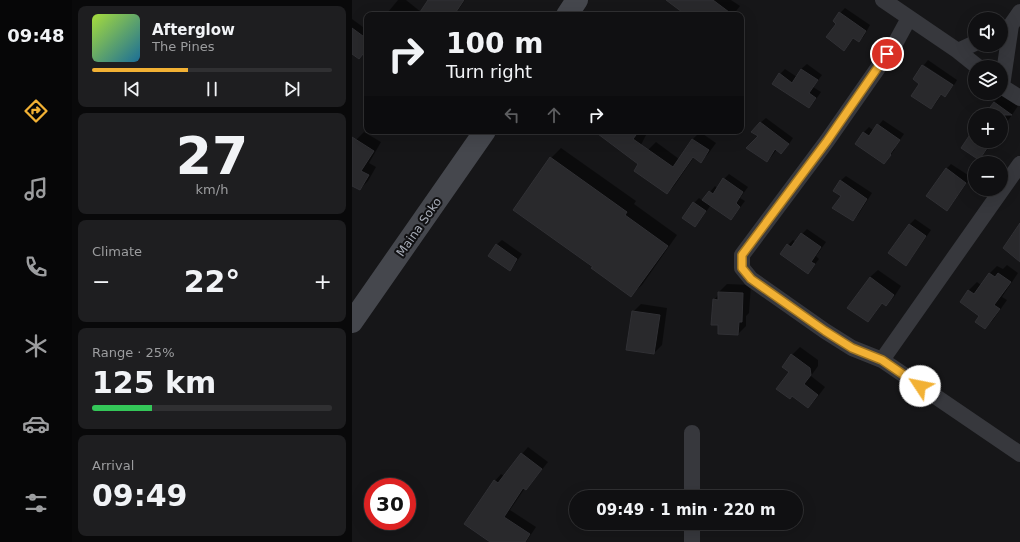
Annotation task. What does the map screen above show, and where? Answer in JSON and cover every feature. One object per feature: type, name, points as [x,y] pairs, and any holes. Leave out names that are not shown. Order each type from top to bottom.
[{"type":"street","points":[[569,12],[577,0]]},
{"type":"street","points":[[883,0],[969,60]]},
{"type":"street","points":[[909,18],[896,42],[831,134],[742,255],[742,268],[751,279],[825,331],[852,348],[882,360],[1020,454]]},
{"type":"street","points":[[1005,60],[1011,22]]},
{"type":"street","points":[[958,51],[968,46]]},
{"type":"street","points":[[1008,90],[1020,98]]},
{"type":"street","name":"Maina Soko","points":[[352,322],[483,134]]},
{"type":"street","points":[[882,360],[1020,164]]},
{"type":"street","points":[[692,433],[692,490]]},
{"type":"street","points":[[692,530],[692,542]]},
{"type":"building","points":[[428,0],[464,0],[456,12],[420,12]]},
{"type":"building","points":[[666,0],[713,0],[729,12],[682,12]]},
{"type":"building","points":[[839,12],[866,31],[859,42],[853,38],[844,51],[826,37],[836,24],[833,21]]},
{"type":"building","points":[[352,28],[364,37],[364,53],[359,59],[352,54]]},
{"type":"building","points":[[922,65],[953,85],[945,97],[941,94],[931,109],[911,96],[919,84],[913,79]]},
{"type":"building","points":[[801,69],[818,80],[809,93],[816,98],[809,108],[772,84],[779,73],[792,83]]},
{"type":"building","points":[[994,102],[1002,108],[989,108]]},
{"type":"building","points":[[760,122],[789,144],[781,154],[775,149],[767,162],[746,148],[758,136],[751,132]]},
{"type":"building","points":[[877,124],[900,140],[884,164],[855,144],[863,132],[869,136]]},
{"type":"building","points":[[598,134],[637,134],[633,139],[673,167],[692,139],[709,150],[701,163],[693,157],[667,194],[634,171],[638,164]]},
{"type":"building","points":[[352,137],[374,151],[361,171],[369,175],[360,190],[352,186]]},
{"type":"building","points":[[968,138],[968,148],[987,148],[982,156],[973,156],[961,148]]},
{"type":"building","points":[[550,157],[627,212],[625,215],[668,246],[631,297],[591,268],[593,267],[513,210]]},
{"type":"building","points":[[946,168],[966,183],[947,211],[926,196]]},
{"type":"building","points":[[723,178],[743,192],[736,203],[740,207],[731,220],[702,200],[709,191],[713,194]]},
{"type":"building","points":[[840,180],[867,199],[853,221],[832,208],[841,196],[833,191]]},
{"type":"building","points":[[693,202],[706,211],[695,227],[682,218]]},
{"type":"building","points":[[1020,223],[1020,262],[1003,248]]},
{"type":"building","points":[[909,224],[926,236],[906,266],[888,253]]},
{"type":"building","points":[[801,233],[821,247],[811,262],[815,264],[808,274],[780,254],[787,244],[791,247]]},
{"type":"building","points":[[496,244],[517,259],[510,271],[488,256]]},
{"type":"building","points":[[989,273],[995,277],[998,273],[1011,282],[994,305],[1000,309],[985,329],[975,322],[979,316],[960,302],[968,290],[974,294]]},
{"type":"building","points":[[870,277],[894,295],[886,306],[882,303],[868,322],[847,308]]},
{"type":"building","points":[[718,292],[743,293],[742,322],[739,322],[738,335],[718,334],[718,325],[711,325],[713,299],[718,300]]},
{"type":"building","points":[[632,311],[660,315],[654,354],[626,350]]},
{"type":"building","points":[[791,354],[810,368],[811,375],[804,384],[818,395],[808,408],[792,396],[790,399],[776,389],[789,372],[782,367]]},
{"type":"building","points":[[521,453],[542,469],[526,490],[523,488],[504,517],[530,534],[525,542],[490,542],[464,524],[494,480],[498,483]]},
{"type":"route","points":[[887,54],[827,141],[742,255],[742,268],[751,279],[825,331],[852,348],[882,360],[920,386]]}]
